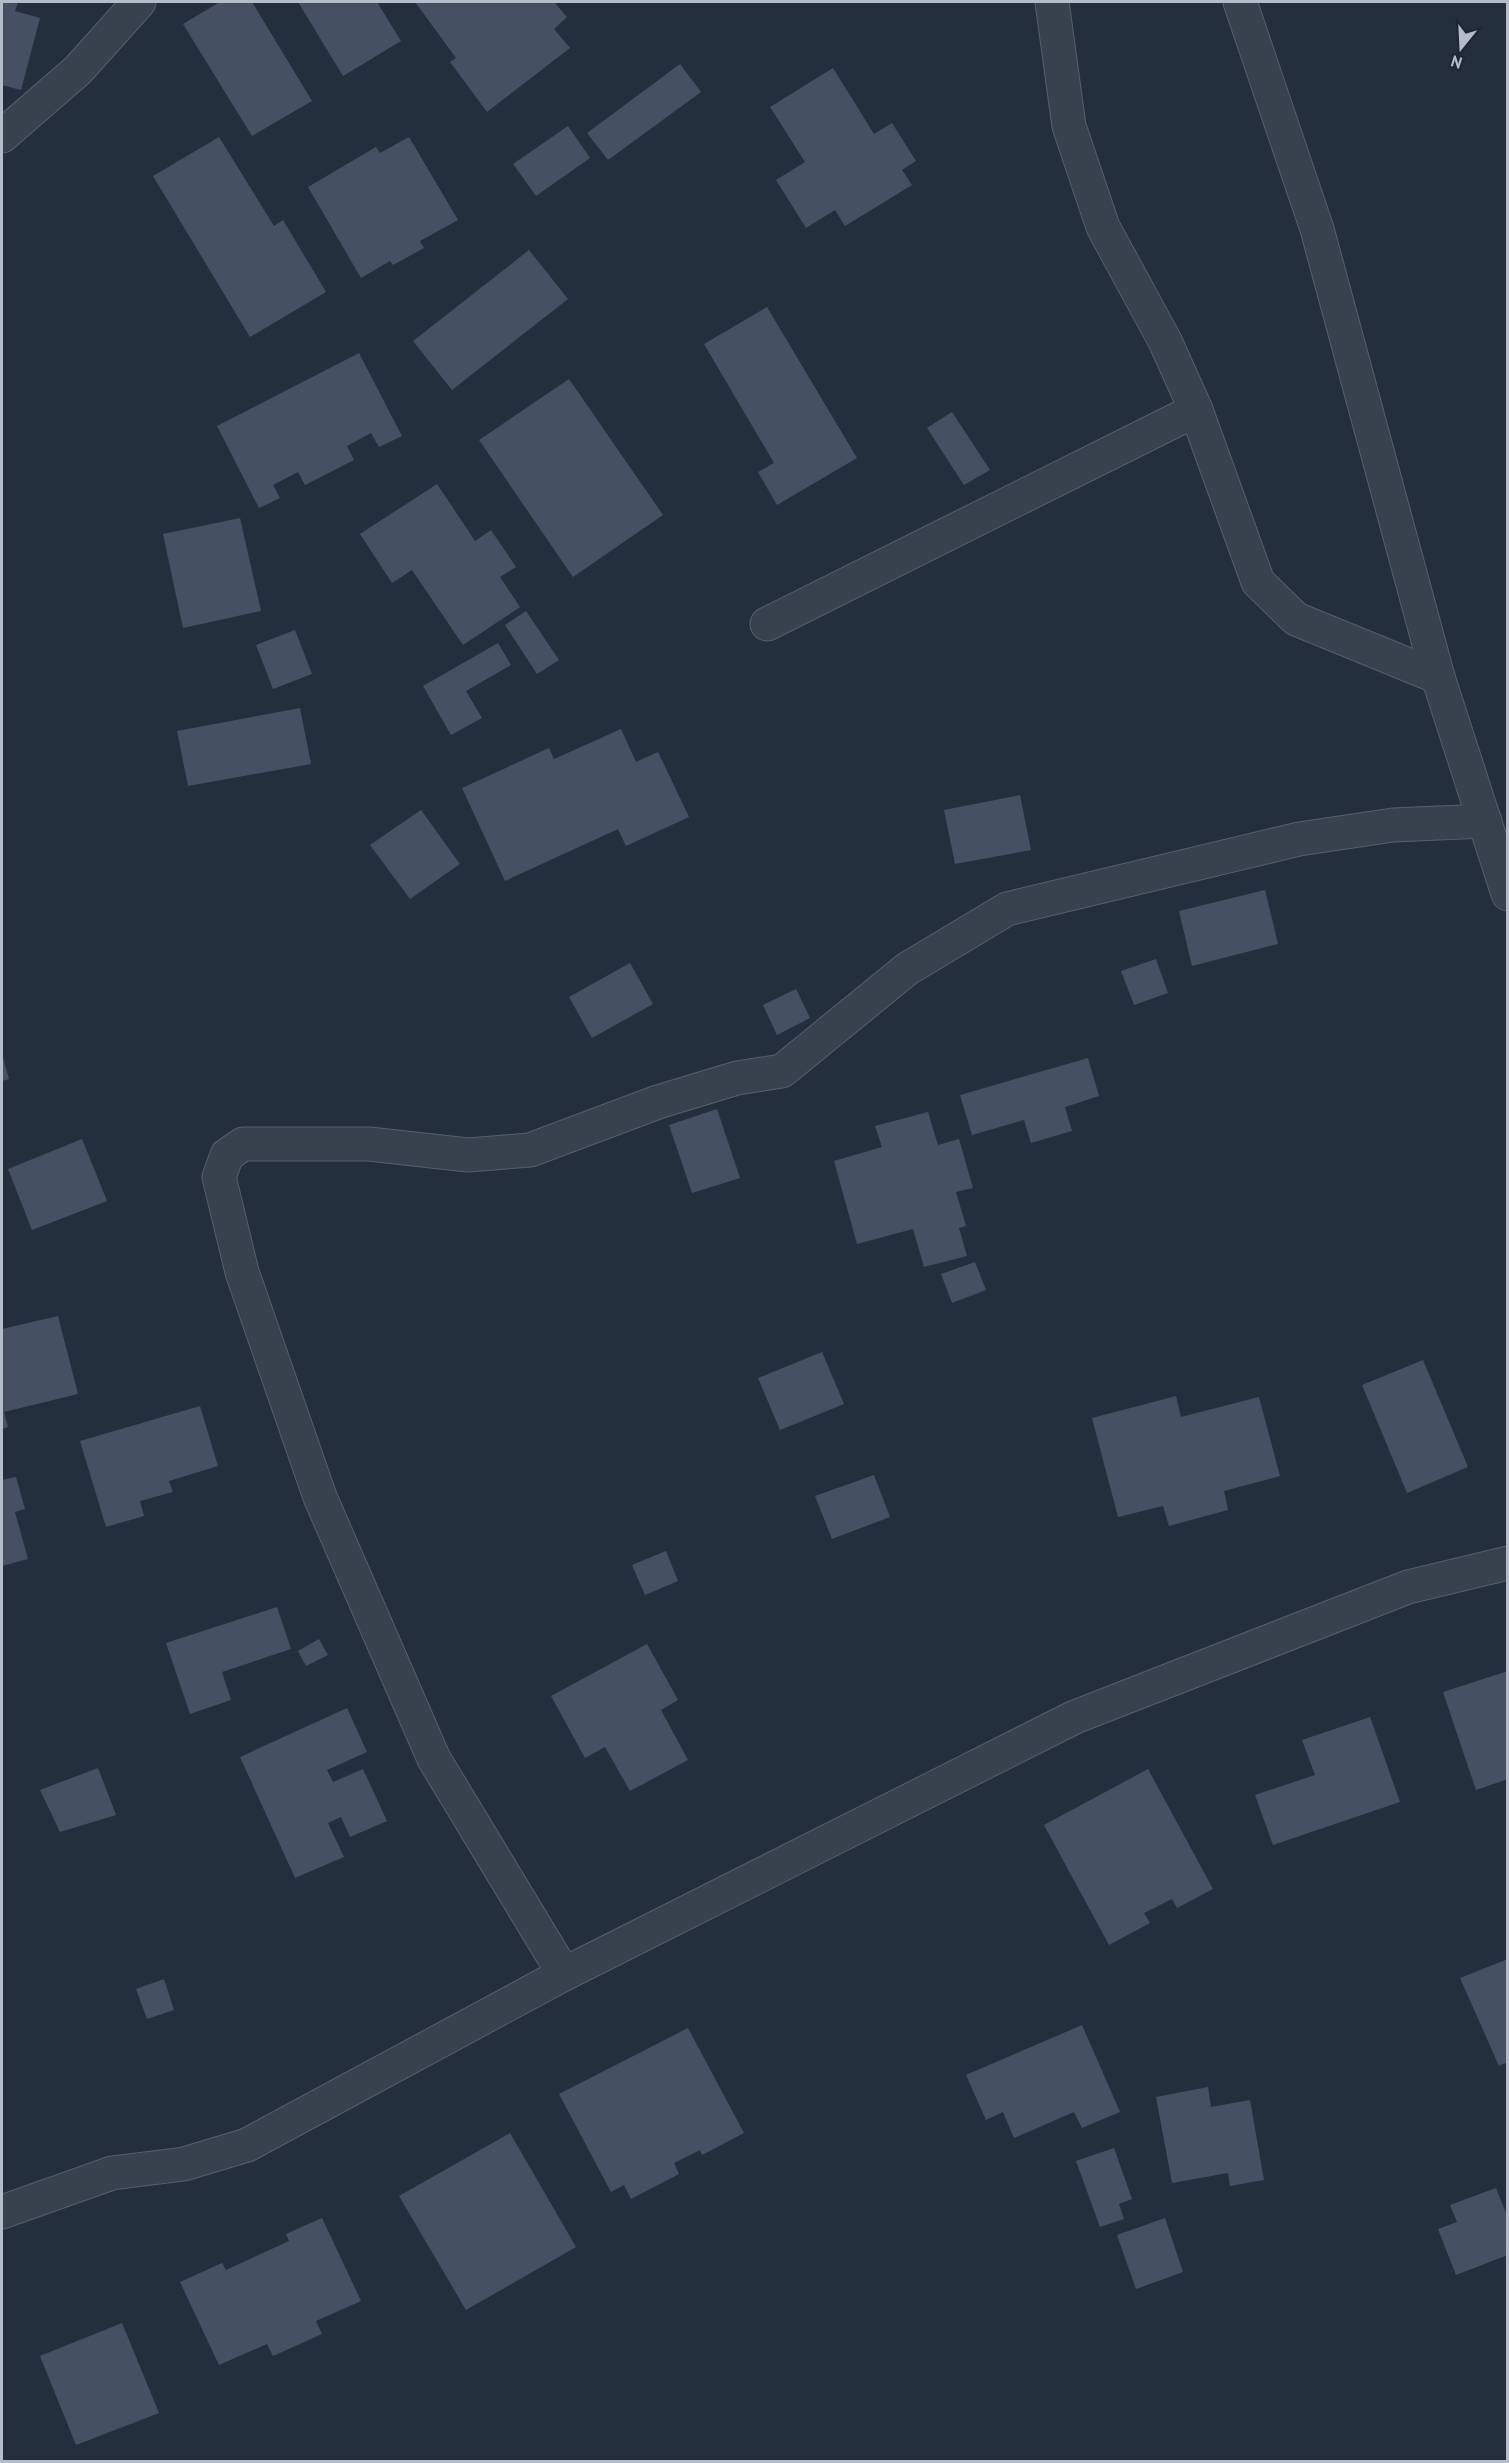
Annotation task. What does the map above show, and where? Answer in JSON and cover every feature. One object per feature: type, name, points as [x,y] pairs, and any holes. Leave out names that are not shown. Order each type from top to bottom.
[{"type":"street","points":[[2,136],[78,70],[139,2]]},
{"type":"street","points":[[1052,2],[1069,126],[1103,227],[1165,341],[1196,410],[1258,582],[1296,619],[1438,677]]},
{"type":"street","points":[[1240,2],[1317,229],[1438,677],[1508,894]]},
{"type":"street","points":[[767,624],[1196,410]]},
{"type":"street","points":[[564,1974],[434,1760],[320,1497],[242,1272],[219,1177],[227,1155],[243,1144],[369,1144],[468,1155],[530,1150],[658,1102],[737,1078],[782,1071],[907,969],[1007,909],[1299,839],[1393,825],[1485,821]]},
{"type":"street","points":[[2,2212],[112,2173],[184,2164],[247,2145],[564,1974],[1075,1717],[1408,1587],[1508,1563]]},
{"type":"building","points":[[2,2],[18,2],[15,11],[40,18],[21,90],[2,85]]},
{"type":"building","points":[[220,2],[252,2],[312,101],[252,136],[183,24]]},
{"type":"building","points":[[298,2],[377,2],[401,41],[343,76]]},
{"type":"building","points":[[415,2],[554,2],[567,17],[554,29],[570,48],[487,112],[450,62],[456,58]]},
{"type":"building","points":[[680,64],[701,92],[608,160],[587,133]]},
{"type":"building","points":[[833,68],[874,134],[892,123],[916,161],[902,170],[912,185],[845,226],[835,210],[806,228],[776,180],[805,162],[770,107]]},
{"type":"building","points":[[568,126],[590,158],[536,196],[513,164]]},
{"type":"building","points":[[219,137],[274,226],[283,220],[326,292],[250,337],[153,176]]},
{"type":"building","points":[[409,137],[458,220],[420,241],[424,248],[393,265],[390,261],[361,278],[308,187],[376,147],[380,153]]},
{"type":"building","points":[[529,250],[568,299],[452,390],[413,341]]},
{"type":"building","points":[[767,307],[857,458],[777,505],[758,472],[774,463],[704,344]]},
{"type":"building","points":[[359,353],[402,436],[379,447],[371,433],[347,446],[354,460],[305,485],[298,472],[273,485],[280,498],[259,508],[217,426]]},
{"type":"building","points":[[569,379],[663,515],[573,577],[479,440]]},
{"type":"building","points":[[952,412],[990,470],[964,485],[927,428]]},
{"type":"building","points":[[437,484],[475,541],[491,530],[516,567],[500,577],[520,607],[463,645],[412,570],[392,583],[360,534]]},
{"type":"building","points":[[240,518],[261,611],[183,628],[163,534]]},
{"type":"building","points":[[526,611],[559,660],[537,674],[505,625]]},
{"type":"building","points":[[295,630],[312,674],[273,689],[256,645]]},
{"type":"building","points":[[498,643],[511,665],[466,691],[482,718],[451,735],[423,686]]},
{"type":"building","points":[[300,708],[311,764],[188,786],[177,731]]},
{"type":"building","points":[[621,729],[636,762],[658,752],[689,817],[626,846],[618,829],[505,881],[462,788],[549,748],[554,759]]},
{"type":"building","points":[[1020,795],[1031,850],[955,864],[944,810]]},
{"type":"building","points":[[421,810],[460,864],[410,899],[370,845]]},
{"type":"building","points":[[1265,890],[1278,944],[1192,966],[1179,911]]},
{"type":"building","points":[[1156,959],[1168,993],[1134,1005],[1121,971]]},
{"type":"building","points":[[630,963],[653,1004],[592,1038],[569,997]]},
{"type":"building","points":[[796,989],[810,1018],[777,1035],[763,1005]]},
{"type":"building","points":[[2,1054],[9,1079],[2,1081]]},
{"type":"building","points":[[1088,1058],[1099,1096],[1065,1107],[1072,1131],[1031,1143],[1024,1120],[972,1135],[960,1095]]},
{"type":"building","points":[[717,1109],[740,1178],[692,1193],[669,1125]]},
{"type":"building","points":[[928,1112],[938,1145],[959,1139],[973,1188],[956,1192],[966,1226],[959,1228],[967,1256],[924,1267],[913,1229],[857,1244],[834,1161],[882,1147],[875,1126]]},
{"type":"building","points":[[82,1139],[107,1201],[32,1230],[8,1169]]},
{"type":"building","points":[[975,1262],[986,1290],[952,1303],[941,1274]]},
{"type":"building","points":[[58,1316],[78,1394],[4,1412],[8,1427],[2,1429],[2,1329]]},
{"type":"building","points":[[822,1352],[844,1404],[780,1430],[758,1378]]},
{"type":"building","points":[[1423,1360],[1468,1467],[1407,1493],[1362,1385]]},
{"type":"building","points":[[1176,1396],[1181,1417],[1259,1397],[1280,1476],[1224,1491],[1228,1510],[1169,1526],[1163,1506],[1118,1517],[1092,1418]]},
{"type":"building","points":[[200,1406],[218,1466],[169,1481],[173,1492],[140,1501],[144,1516],[106,1527],[80,1441]]},
{"type":"building","points":[[874,1475],[890,1517],[832,1539],[815,1496]]},
{"type":"building","points":[[16,1477],[25,1509],[15,1512],[28,1559],[2,1566],[2,1480]]},
{"type":"building","points":[[666,1551],[678,1581],[645,1595],[632,1565]]},
{"type":"building","points":[[277,1607],[291,1649],[222,1672],[231,1700],[190,1714],[166,1643]]},
{"type":"building","points":[[319,1639],[328,1655],[306,1666],[298,1651]]},
{"type":"building","points":[[647,1644],[678,1700],[661,1710],[688,1760],[630,1791],[605,1747],[585,1758],[551,1696]]},
{"type":"building","points":[[1508,1671],[1508,1779],[1476,1790],[1443,1692]]},
{"type":"building","points":[[347,1708],[367,1752],[327,1770],[333,1782],[363,1769],[387,1821],[350,1837],[341,1817],[328,1823],[344,1857],[295,1878],[240,1757]]},
{"type":"building","points":[[1370,1717],[1400,1802],[1273,1845],[1255,1795],[1315,1775],[1302,1740]]},
{"type":"building","points":[[98,1768],[116,1815],[60,1832],[40,1790]]},
{"type":"building","points":[[1148,1769],[1213,1889],[1177,1908],[1172,1899],[1144,1913],[1150,1923],[1109,1945],[1044,1825]]},
{"type":"building","points":[[1508,1959],[1508,2062],[1499,2066],[1460,1978]]},
{"type":"building","points":[[164,1979],[174,2010],[147,2019],[136,1989]]},
{"type":"building","points":[[1082,2025],[1120,2112],[1082,2128],[1074,2112],[1014,2138],[1003,2112],[986,2120],[966,2075]]},
{"type":"building","points":[[688,2028],[744,2133],[702,2155],[700,2150],[674,2163],[679,2174],[631,2199],[624,2185],[611,2192],[559,2094]]},
{"type":"building","points":[[1208,2087],[1211,2107],[1250,2100],[1264,2180],[1230,2186],[1228,2173],[1172,2183],[1156,2097]]},
{"type":"building","points":[[510,2133],[576,2247],[466,2310],[399,2196]]},
{"type":"building","points":[[1114,2148],[1132,2199],[1119,2204],[1124,2219],[1100,2227],[1076,2161]]},
{"type":"building","points":[[1496,2188],[1508,2218],[1508,2255],[1456,2275],[1438,2229],[1457,2222],[1450,2205]]},
{"type":"building","points":[[322,2218],[361,2301],[316,2321],[322,2334],[273,2356],[267,2344],[219,2365],[180,2282],[222,2263],[226,2270],[289,2241],[286,2234]]},
{"type":"building","points":[[1165,2218],[1183,2272],[1136,2289],[1117,2235]]},
{"type":"building","points":[[122,2323],[159,2413],[76,2445],[40,2356]]}]
